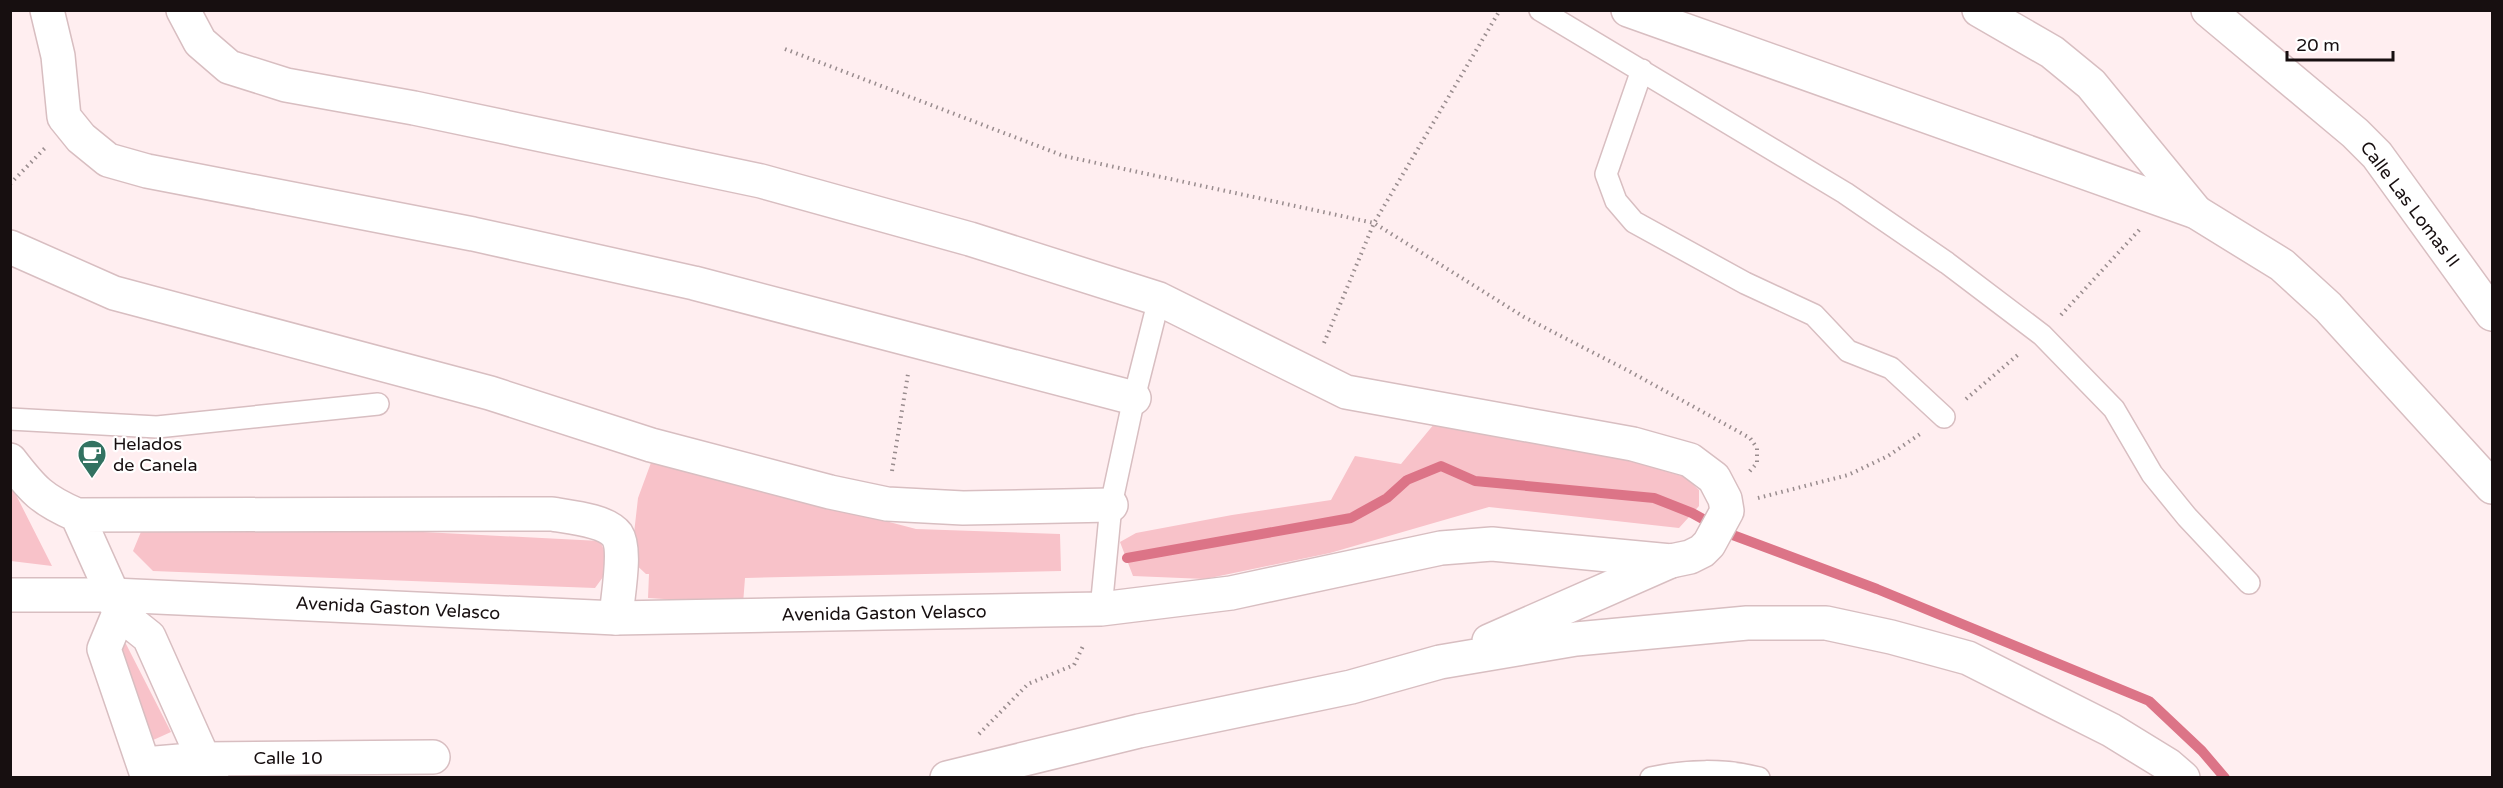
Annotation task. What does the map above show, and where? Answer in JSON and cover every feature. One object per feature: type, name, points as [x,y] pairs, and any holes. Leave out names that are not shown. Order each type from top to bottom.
[{"type":"street","points":[[47,10],[58,56],[64,117],[81,138],[108,160],[147,171],[554,252],[694,283],[1134,398]]},
{"type":"street","points":[[183,10],[200,42],[229,67],[286,85],[414,108],[761,181],[970,239],[1159,299],[1346,392],[1633,444],[1690,460],[1714,478],[1726,505]]},
{"type":"street","points":[[1628,10],[2181,206],[2282,265],[2313,293],[2493,487]]},
{"type":"street","points":[[1979,10],[2052,52],[2091,84],[2181,206]]},
{"type":"street","name":"Calle Las Lomas II","points":[[2208,10],[2355,133],[2377,155],[2493,314]]},
{"type":"street","points":[[10,247],[114,293],[490,393],[651,445],[830,492],[886,504],[963,508],[1112,505]]},
{"type":"street","points":[[10,460],[31,487],[51,504],[77,515],[552,514],[586,519],[607,527],[617,535],[622,550],[616,618]]},
{"type":"street","name":"Avenida Gaston Velasco","points":[[10,595],[116,604],[616,618],[1101,609],[1232,593],[1441,548],[1492,544],[1671,561],[1690,557],[1702,551],[1709,543],[1726,505]]},
{"type":"street","points":[[77,515],[116,604],[149,638],[208,768]]},
{"type":"street","points":[[1440,662],[1671,561]]},
{"type":"street","points":[[116,604],[104,649],[146,771]]},
{"type":"street","points":[[947,777],[1139,731],[1351,687],[1440,662],[1576,639],[1747,624],[1826,623],[1891,637],[1968,658],[2111,730],[2168,765],[2183,777]]},
{"type":"street","name":"Calle 10","points":[[146,771],[433,757]]},
{"type":"lane","points":[[1540,10],[1845,193],[1947,263],[2042,335],[2114,409],[2152,474],[2187,517],[2249,582]]},
{"type":"lane","points":[[1642,70],[1606,174],[1616,201],[1634,222],[1745,283],[1814,315],[1848,351],[1891,368],[1944,417]]},
{"type":"lane","points":[[1101,609],[1112,505],[1134,398],[1159,299]]},
{"type":"lane","points":[[10,419],[157,427],[378,404]]},
{"type":"lane","points":[[1651,777],[1706,772],[1759,777]]},
{"type":"path","points":[[1310,376],[1374,223],[1500,10]]},
{"type":"path","points":[[785,49],[1064,156],[1374,223],[1524,317],[1627,370],[1750,438],[1757,448],[1757,463],[1726,505]]},
{"type":"path","points":[[10,184],[44,150],[64,117]]},
{"type":"path","points":[[1726,505],[1848,475],[1888,456],[1944,417],[2042,335],[2181,206]]},
{"type":"path","points":[[886,504],[914,339]]},
{"type":"path","points":[[978,735],[1028,684],[1074,665],[1101,609]]},
{"type":"shaded area","points":[[1449,406],[1685,477],[1699,490],[1699,506],[1679,528],[1489,507],[1330,553],[1205,579],[1133,576],[1120,542],[1136,533],[1331,500],[1355,456],[1401,464]]},
{"type":"shaded area","points":[[652,460],[916,529],[1060,534],[1061,571],[745,578],[743,604],[648,598],[649,574],[646,574],[631,560],[638,498]]},
{"type":"shaded area","points":[[11,485],[52,566],[11,561]]},
{"type":"shaded area","points":[[169,519],[600,541],[611,566],[595,588],[153,571],[133,551],[143,527]]},
{"type":"shaded area","points":[[117,643],[126,644],[171,732],[151,741]]},
{"type":"waterway","points":[[1127,558],[1351,518],[1387,498],[1407,480],[1441,466],[1475,481],[1654,498],[1692,513],[1730,534],[1877,589],[2149,701],[2202,751],[2225,778]]},
{"type":"place","name":"Helados de Canela","points":[[92,480]]}]
